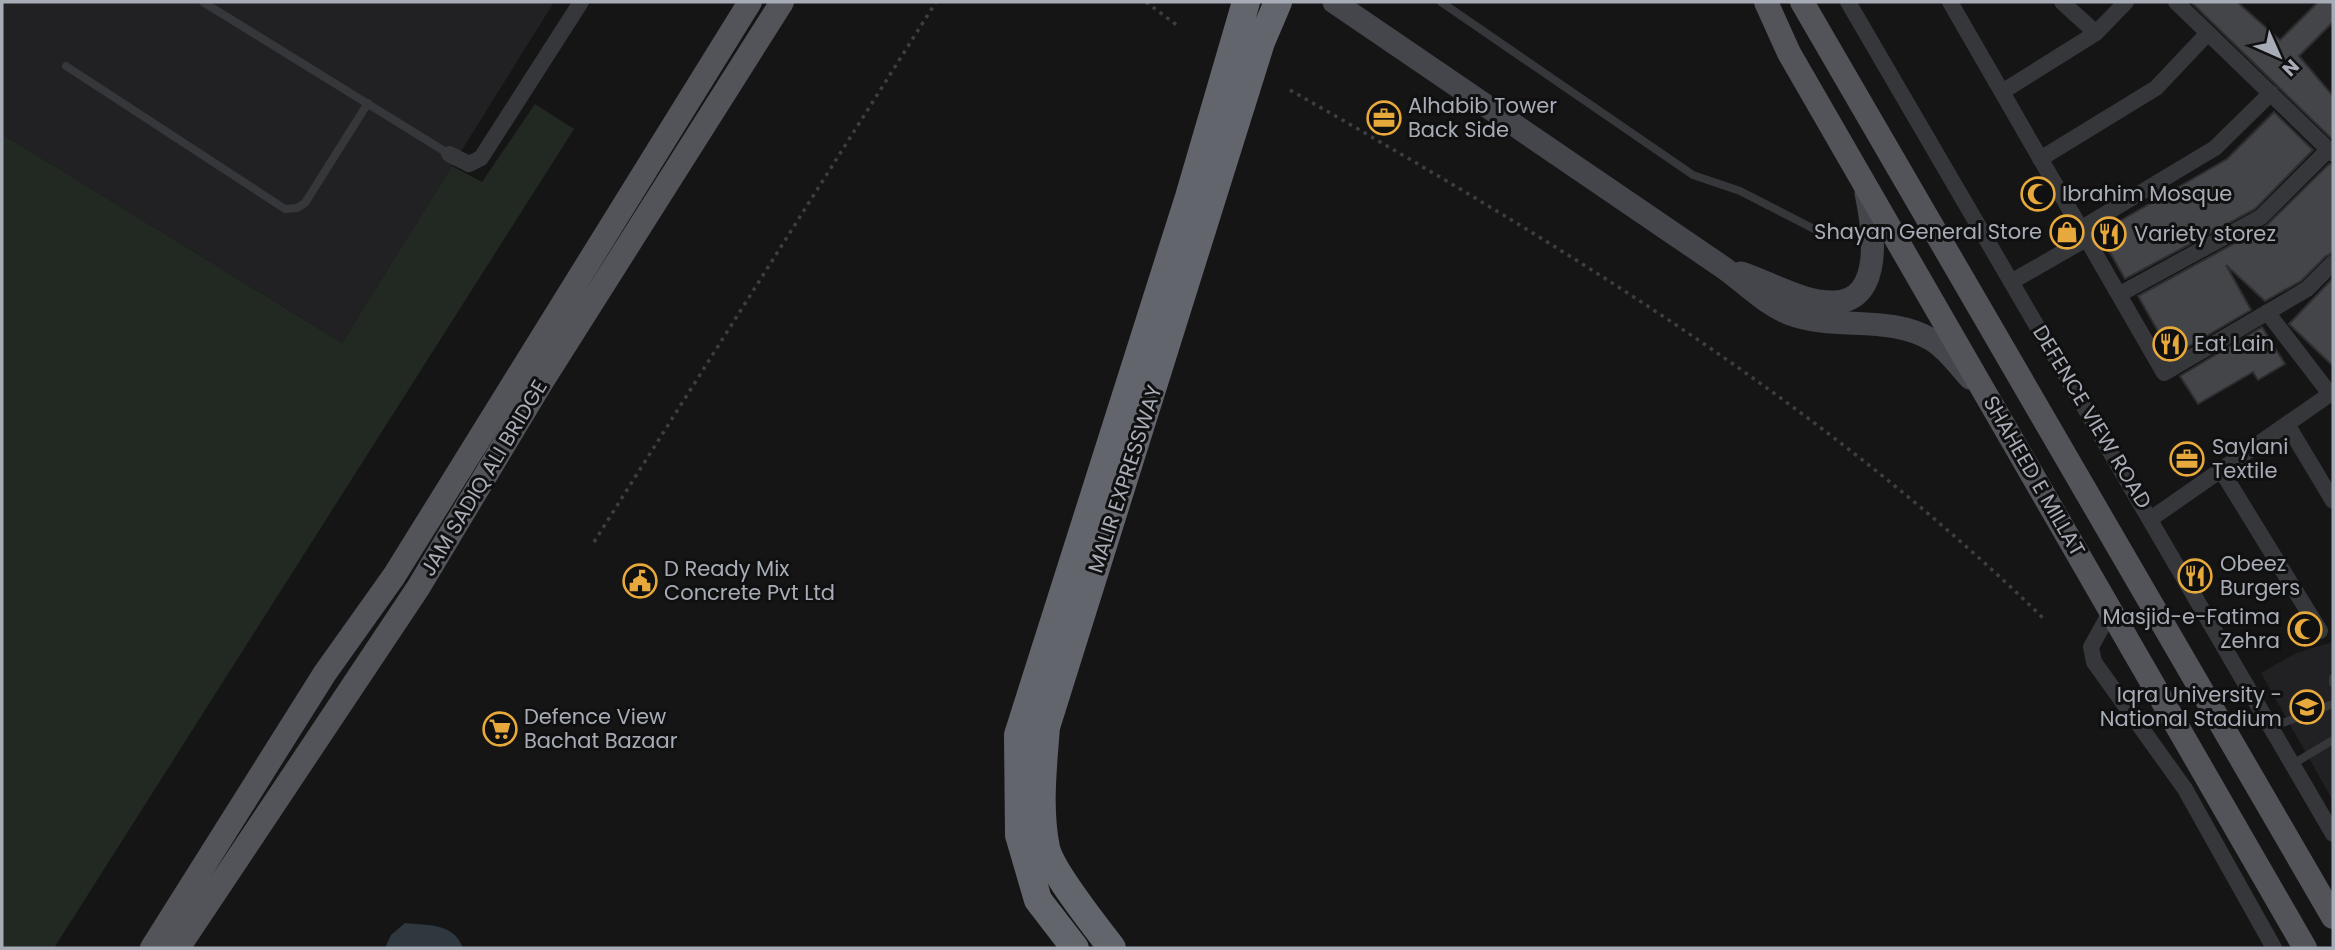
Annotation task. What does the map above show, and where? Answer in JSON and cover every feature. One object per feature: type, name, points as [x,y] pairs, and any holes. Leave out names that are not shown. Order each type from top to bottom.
[{"type":"highway","name":"MALIR EXPRESSWAY","points":[[1075,948],[1038,900],[1019,835],[1018,735],[1189,197],[1246,2]]},
{"type":"highway","name":"MALIR EXPRESSWAY","points":[[1112,948],[1077,903],[1046,850],[1042,780],[1046,727],[1261,42],[1278,2]]},
{"type":"main road","name":"JAM SADIQ ALI BRIDGE","points":[[152,948],[325,673],[434,513],[750,2]]},
{"type":"main road","name":"JAM SADIQ ALI BRIDGE","points":[[178,948],[418,588],[541,383],[782,2]]},
{"type":"main road","points":[[1755,2],[1789,53]]},
{"type":"main road","name":"SHAHEED E MILLAT","points":[[1766,2],[1789,53],[2305,948]]},
{"type":"main road","name":"SHAHEED E MILLAT","points":[[1802,2],[2333,917]]},
{"type":"street","points":[[449,154],[469,164],[481,158],[581,2]]},
{"type":"street","points":[[1334,2],[1790,314],[1829,323],[1902,327],[1934,340],[1989,398]]},
{"type":"street","name":"DEFENCE VIEW ROAD","points":[[1848,2],[2152,518],[2333,834]]},
{"type":"street","points":[[1950,2],[2164,373],[2307,289],[2333,263]]},
{"type":"street","points":[[2062,2],[2096,33]]},
{"type":"street","points":[[2002,92],[2096,33],[2126,2]]},
{"type":"street","points":[[2120,294],[2261,217],[2331,151],[2176,2]]},
{"type":"street","points":[[2040,159],[2156,88],[2208,33]]},
{"type":"street","points":[[2011,282],[2214,148],[2271,93]]},
{"type":"street","points":[[1724,268],[1806,297],[1832,302],[1848,300],[1861,290],[1870,272],[1873,250],[1872,222],[1864,183]]},
{"type":"street","points":[[2152,518],[2331,393],[2267,312]]},
{"type":"street","points":[[2287,424],[2333,501]]},
{"type":"street","points":[[2221,470],[2320,631]]},
{"type":"street","points":[[2112,610],[2091,647],[2098,671],[2138,720],[2185,789],[2274,948]]},
{"type":"lane","points":[[203,2],[449,154]]},
{"type":"lane","points":[[1441,2],[1693,175],[1740,191],[1818,230]]},
{"type":"lane","points":[[66,66],[285,209],[304,204],[368,103]]},
{"type":"lane","points":[[2333,678],[2333,684]]},
{"type":"lane","points":[[2272,727],[2333,704]]},
{"type":"lane","points":[[2293,764],[2333,740]]},
{"type":"path","points":[[594,542],[936,2]]},
{"type":"path","points":[[1146,2],[1178,26]]},
{"type":"path","points":[[1290,90],[1443,178],[1646,306],[1798,409],[1920,504],[2044,619]]},
{"type":"shaded area","points":[[2,2],[554,2],[342,343],[2,134]]},
{"type":"shaded area","points":[[535,104],[574,129],[54,948],[2,948],[2,134],[342,343],[452,166],[482,182]]},
{"type":"shaded area","name":"Iqra University - National Stadium","points":[[2333,642],[2333,801],[2261,673],[2296,653]]},
{"type":"shaded area","points":[[405,923],[446,929],[459,940],[463,948],[385,948],[391,935]]},
{"type":"building","points":[[2191,2],[2237,2],[2280,40],[2318,2],[2333,2],[2333,22],[2299,56],[2333,96],[2333,140]]},
{"type":"building","points":[[2274,112],[2313,150],[2255,209],[2125,279],[2099,233],[2227,159]]},
{"type":"building","points":[[2329,164],[2333,164],[2333,253],[2326,256],[2301,281],[2265,301],[2226,265],[2251,310],[2172,356],[2138,296],[2266,226]]},
{"type":"building","points":[[2333,278],[2333,366],[2289,324]]},
{"type":"building","points":[[2262,327],[2285,364],[2258,380],[2253,372],[2198,404],[2180,376]]},
{"type":"place","name":"Alhabib Tower Back Side","points":[[1384,118]]},
{"type":"place","name":"Ibrahim Mosque","points":[[2038,194]]},
{"type":"place","name":"Shayan General Store","points":[[2067,232]]},
{"type":"place","name":"Variety storez","points":[[2109,234]]},
{"type":"place","name":"Eat Lain","points":[[2170,344]]},
{"type":"place","name":"Saylani Textile","points":[[2187,459]]},
{"type":"place","name":"Obeez Burgers","points":[[2195,576]]},
{"type":"place","name":"D Ready Mix Concrete Pvt Ltd","points":[[640,581]]},
{"type":"place","name":"Masjid-e-Fatima Zehra","points":[[2305,629]]},
{"type":"place","name":"Iqra University - National Stadium","points":[[2307,707]]},
{"type":"place","name":"Defence View Bachat Bazaar","points":[[500,729]]}]
